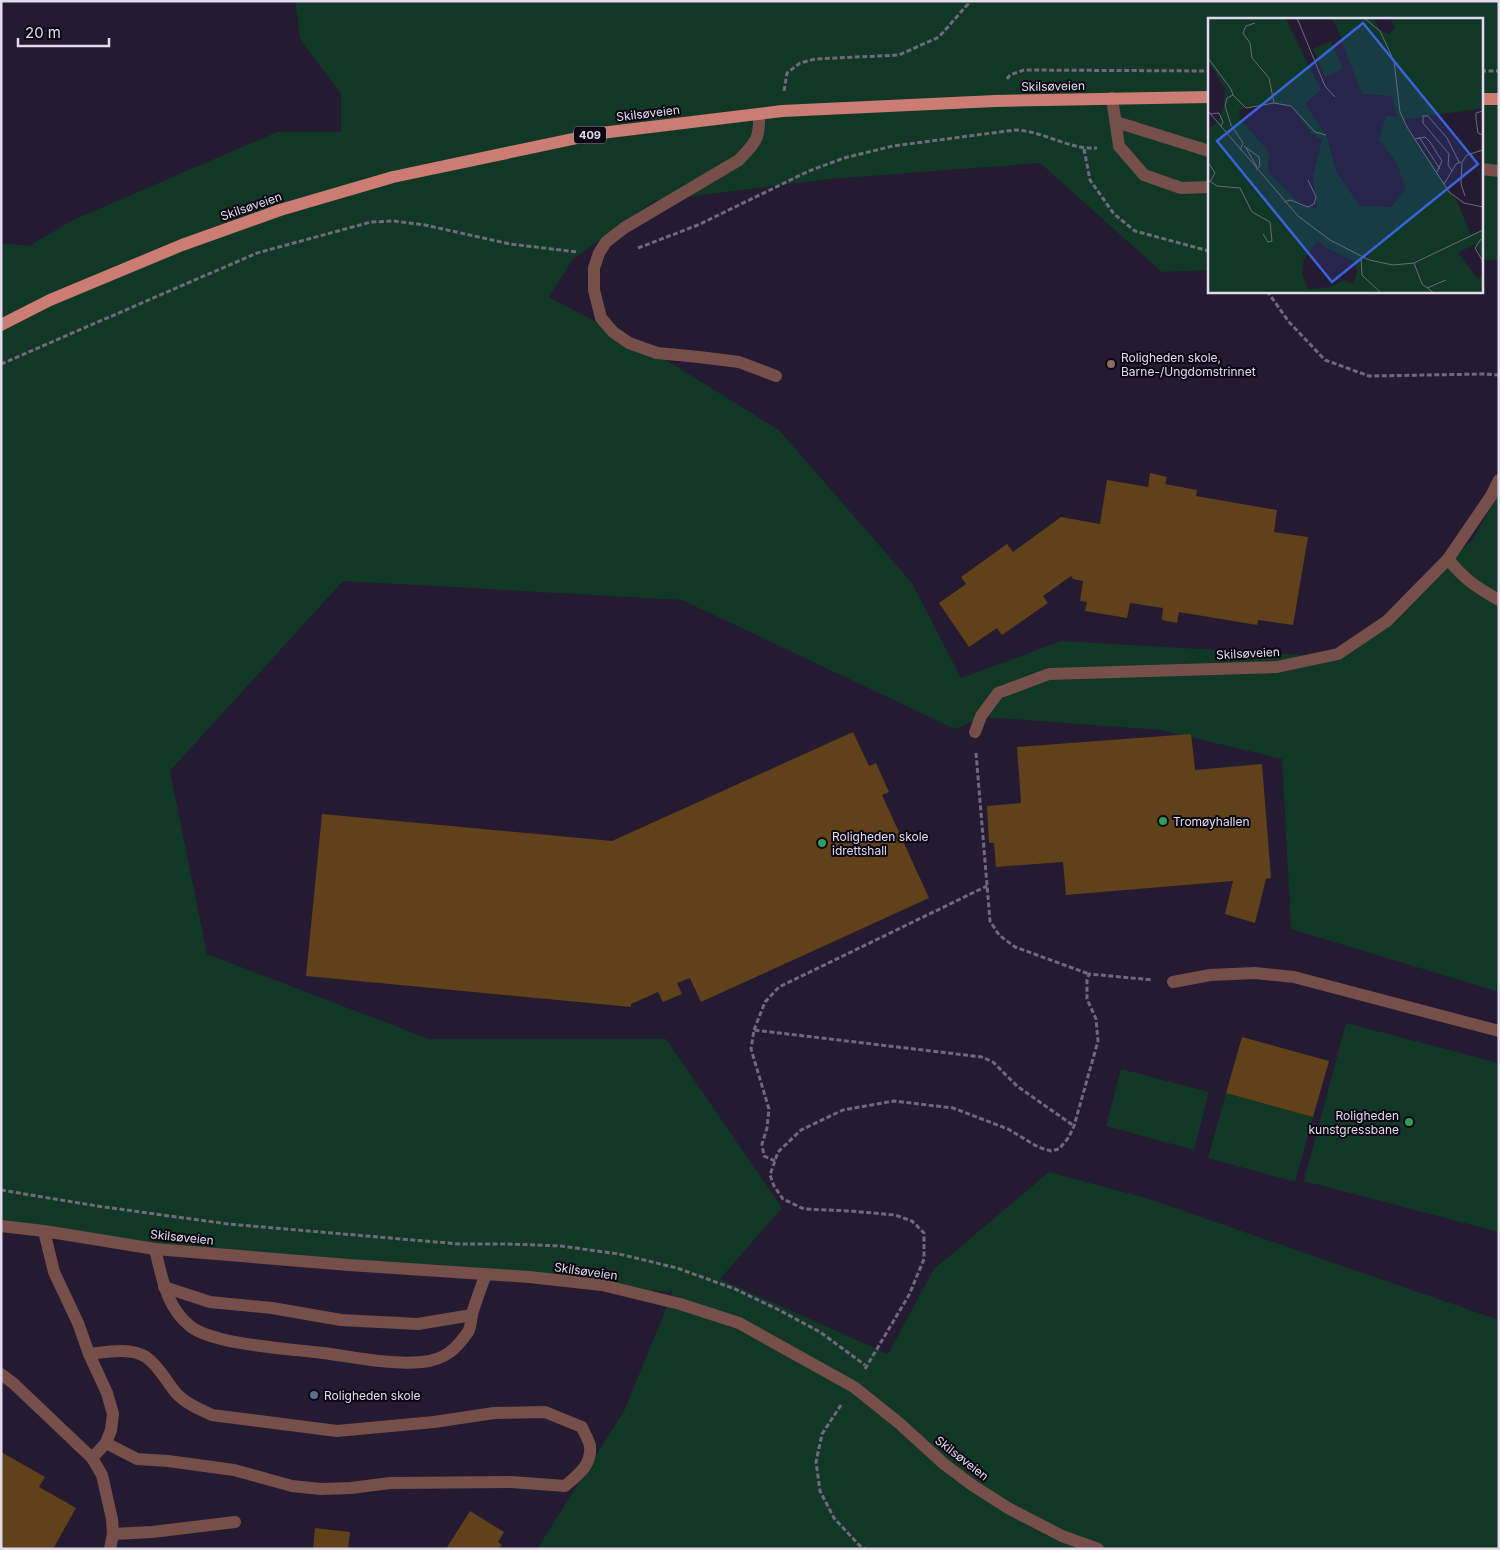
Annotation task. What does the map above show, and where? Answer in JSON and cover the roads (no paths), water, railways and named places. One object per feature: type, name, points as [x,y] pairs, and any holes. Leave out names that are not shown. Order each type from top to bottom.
[{"type":"main road","name":"Skilsøveien","points":[[4,321],[182,245],[280,210],[393,177],[601,133],[782,111],[995,101],[1208,98]]},
{"type":"main road","points":[[1482,99],[1499,99]]},
{"type":"street","points":[[1112,98],[1119,146],[1144,175],[1181,188],[1208,187]]},
{"type":"street","points":[[759,114],[760,131],[754,145],[740,160],[624,228],[606,242],[599,253],[594,268],[594,290],[601,318],[613,332],[629,343],[657,353],[739,362],[776,376]]},
{"type":"street","points":[[1116,122],[1208,151]]},
{"type":"street","points":[[1482,169],[1499,170]]},
{"type":"street","name":"Skilsøveien","points":[[975,732],[981,716],[998,694],[1049,674],[1277,667],[1338,654],[1387,621],[1448,559],[1491,496],[1499,480]]},
{"type":"street","points":[[1448,559],[1462,576],[1499,600]]},
{"type":"street","points":[[1173,982],[1210,976],[1255,973],[1294,977],[1499,1031]]},
{"type":"street","name":"Skilsøveien","points":[[1,1226],[155,1249],[529,1277],[602,1286],[680,1304],[740,1323],[854,1387],[944,1464],[972,1485],[1008,1508],[1062,1536],[1098,1549]]},
{"type":"street","points":[[44,1231],[54,1272],[78,1323],[89,1354],[107,1393],[113,1414],[106,1443],[92,1458]]},
{"type":"street","points":[[155,1249],[164,1288],[177,1314],[191,1327],[202,1333],[231,1341],[390,1362],[436,1360],[450,1352],[469,1331],[472,1315],[486,1274]]},
{"type":"street","points":[[164,1288],[210,1302],[272,1308],[342,1320],[418,1324],[472,1315]]},
{"type":"street","points":[[89,1354],[116,1351],[137,1353],[146,1357],[165,1376],[176,1393],[192,1406],[212,1415],[338,1431],[434,1422],[494,1413],[545,1412],[582,1427],[590,1445],[588,1459],[583,1472],[565,1486],[511,1482],[390,1483],[351,1488],[320,1489],[292,1486],[234,1470],[168,1461],[137,1459],[106,1443]]},
{"type":"street","points":[[1,1374],[13,1383],[92,1458],[102,1475],[112,1519],[113,1534],[110,1549]]},
{"type":"street","points":[[113,1534],[152,1532],[235,1522]]},
{"type":"place","name":"Roligheden skole, Barne-/Ungdomstrinnet","points":[[1111,364]]},
{"type":"place","name":"Tromøyhallen","points":[[1163,821]]},
{"type":"place","name":"Roligheden skole idrettshall","points":[[822,843]]},
{"type":"place","name":"Roligheden kunstgressbane","points":[[1409,1122]]},
{"type":"place","name":"Roligheden skole","points":[[314,1395]]}]
